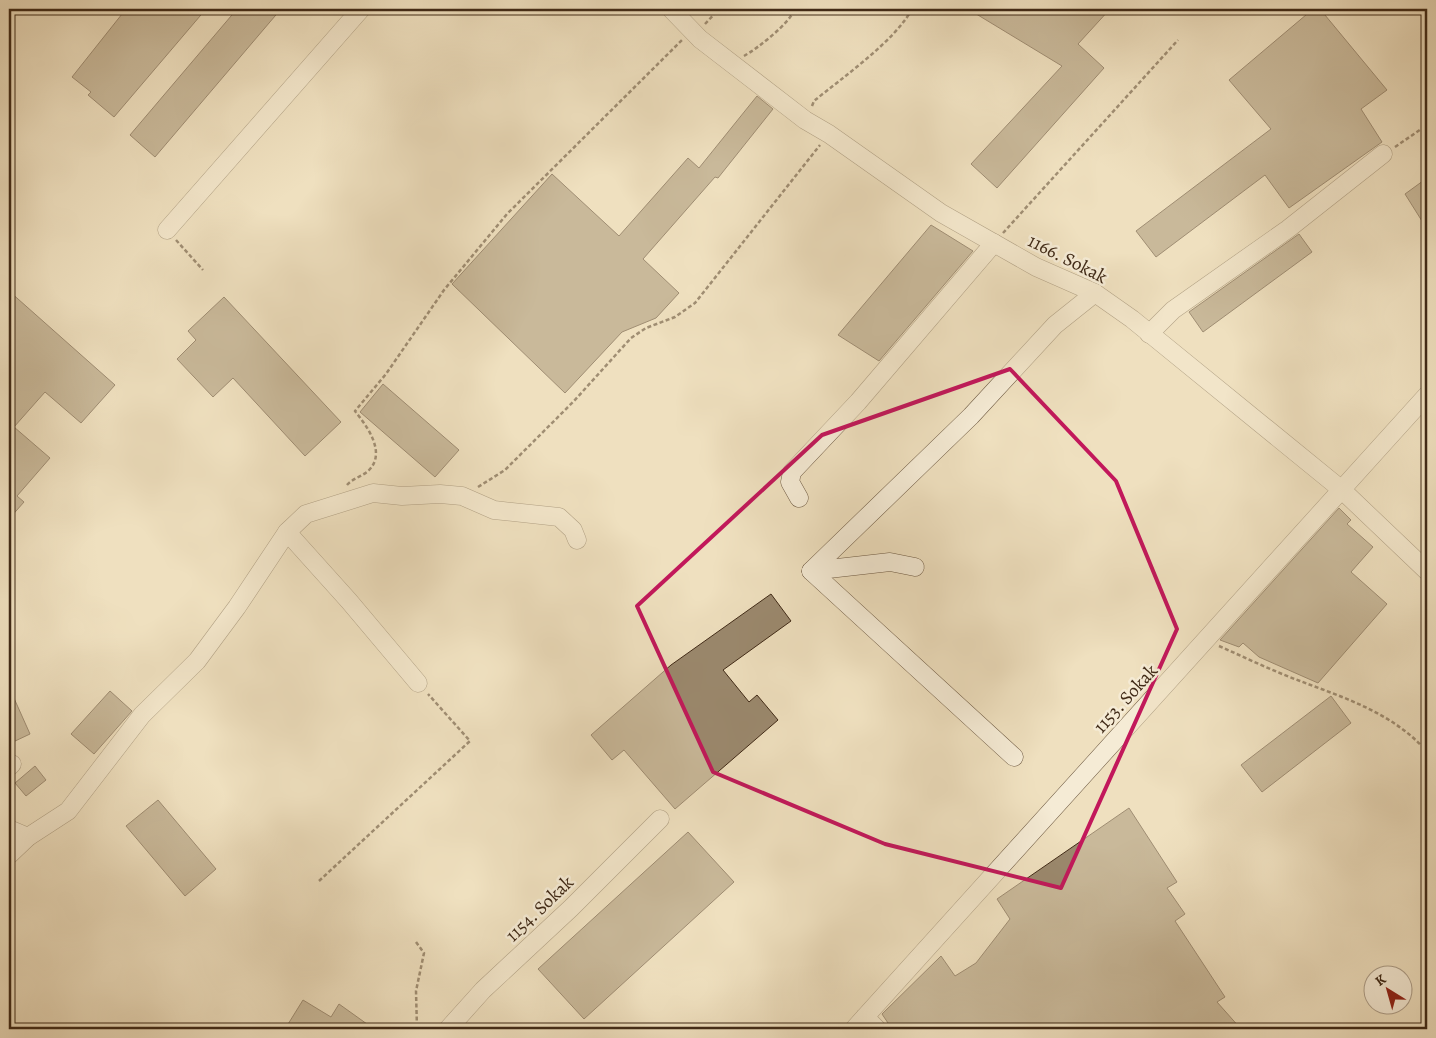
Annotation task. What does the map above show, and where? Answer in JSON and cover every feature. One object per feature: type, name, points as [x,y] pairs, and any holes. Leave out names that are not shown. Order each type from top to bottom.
[{"type":"street","points":[[167,230],[361,9]]},
{"type":"street","name":"1166. Sokak","points":[[671,9],[692,30],[806,120],[829,134],[941,213],[1036,267],[1095,293],[1149,334],[1342,490],[1427,570]]},
{"type":"street","points":[[1149,334],[1172,310],[1288,229],[1383,154]]},
{"type":"street","points":[[799,498],[790,482],[792,472],[858,402],[994,243]]},
{"type":"street","points":[[811,571],[971,416],[1055,325],[1095,293]]},
{"type":"street","name":"1153. Sokak","points":[[865,1025],[1206,640],[1427,396]]},
{"type":"street","points":[[9,855],[28,837],[68,811],[142,715],[197,660],[237,607],[287,532],[306,514],[374,493],[462,496],[494,510],[559,517],[574,530],[577,540]]},
{"type":"street","points":[[287,532],[350,601],[418,683]]},
{"type":"street","points":[[811,571],[890,562],[915,567]]},
{"type":"street","points":[[811,571],[1014,757]]},
{"type":"street","name":"1154. Sokak","points":[[448,1029],[483,990],[572,908],[660,819]]},
{"type":"street","points":[[9,829],[28,837]]},
{"type":"path","points":[[336,504],[348,482],[371,468],[375,455],[375,442],[367,426],[355,411],[386,374],[444,290],[507,214],[692,30],[705,24],[719,9]]},
{"type":"path","points":[[731,62],[755,50],[775,32],[795,9]]},
{"type":"path","points":[[806,120],[814,101],[882,44],[908,16],[912,9]]},
{"type":"path","points":[[994,243],[1178,40]]},
{"type":"path","points":[[1383,154],[1427,125]]},
{"type":"path","points":[[462,496],[505,470],[574,400],[631,338],[646,328],[675,317],[695,304],[829,134]]},
{"type":"path","points":[[167,230],[203,270]]},
{"type":"path","points":[[1206,640],[1249,660],[1341,695],[1368,708],[1418,740],[1427,752]]},
{"type":"path","points":[[319,880],[470,741],[418,683]]},
{"type":"path","points":[[416,942],[424,953],[416,991],[417,1029]]},
{"type":"highlighted area","points":[[1010,369],[1116,481],[1177,629],[1061,888],[885,844],[713,772],[637,606],[822,435]]},
{"type":"building","points":[[126,9],[206,9],[114,117],[88,95],[91,92],[72,77]]},
{"type":"building","points":[[237,9],[281,9],[155,157],[130,135]]},
{"type":"building","points":[[968,9],[1110,9],[1078,44],[1104,68],[997,188],[971,164],[1062,66]]},
{"type":"building","points":[[1313,9],[1320,9],[1387,90],[1361,109],[1382,142],[1289,208],[1265,175],[1156,257],[1136,231],[1271,129],[1229,80]]},
{"type":"building","points":[[757,96],[773,109],[718,178],[715,177],[643,259],[679,293],[656,318],[622,332],[565,393],[452,284],[552,174],[619,236],[688,158],[699,168]]},
{"type":"building","points":[[1427,178],[1427,229],[1405,194]]},
{"type":"building","points":[[931,225],[973,251],[879,361],[838,335]]},
{"type":"building","points":[[1299,234],[1312,252],[1203,332],[1189,312]]},
{"type":"building","points":[[9,291],[115,385],[81,423],[45,392],[14,427],[50,458],[17,496],[24,502],[9,519]]},
{"type":"building","points":[[224,297],[341,422],[305,456],[233,378],[213,397],[177,359],[196,340],[188,331]]},
{"type":"building","points":[[383,384],[459,450],[435,477],[360,412]]},
{"type":"building","points":[[1339,508],[1351,520],[1347,524],[1373,547],[1351,572],[1387,604],[1318,683],[1259,657],[1243,643],[1239,647],[1220,640]]},
{"type":"building","points":[[771,594],[791,621],[723,670],[749,702],[757,695],[778,720],[675,809],[624,750],[612,760],[591,735],[671,665]]},
{"type":"building","points":[[9,687],[30,734],[13,742],[9,734]]},
{"type":"building","points":[[110,691],[132,711],[94,754],[71,734]]},
{"type":"building","points":[[1331,696],[1351,723],[1262,792],[1241,765]]},
{"type":"building","points":[[35,766],[46,780],[26,796],[15,783]]},
{"type":"building","points":[[158,800],[216,869],[185,896],[126,826]]},
{"type":"building","points":[[1129,808],[1177,882],[1167,888],[1185,914],[1175,921],[1225,997],[1217,1002],[1241,1029],[892,1029],[882,1014],[941,956],[955,976],[976,963],[1010,919],[997,899]]},
{"type":"building","points":[[688,832],[734,882],[584,1019],[538,969]]},
{"type":"building","points":[[303,1000],[331,1017],[339,1004],[374,1029],[285,1029]]}]
